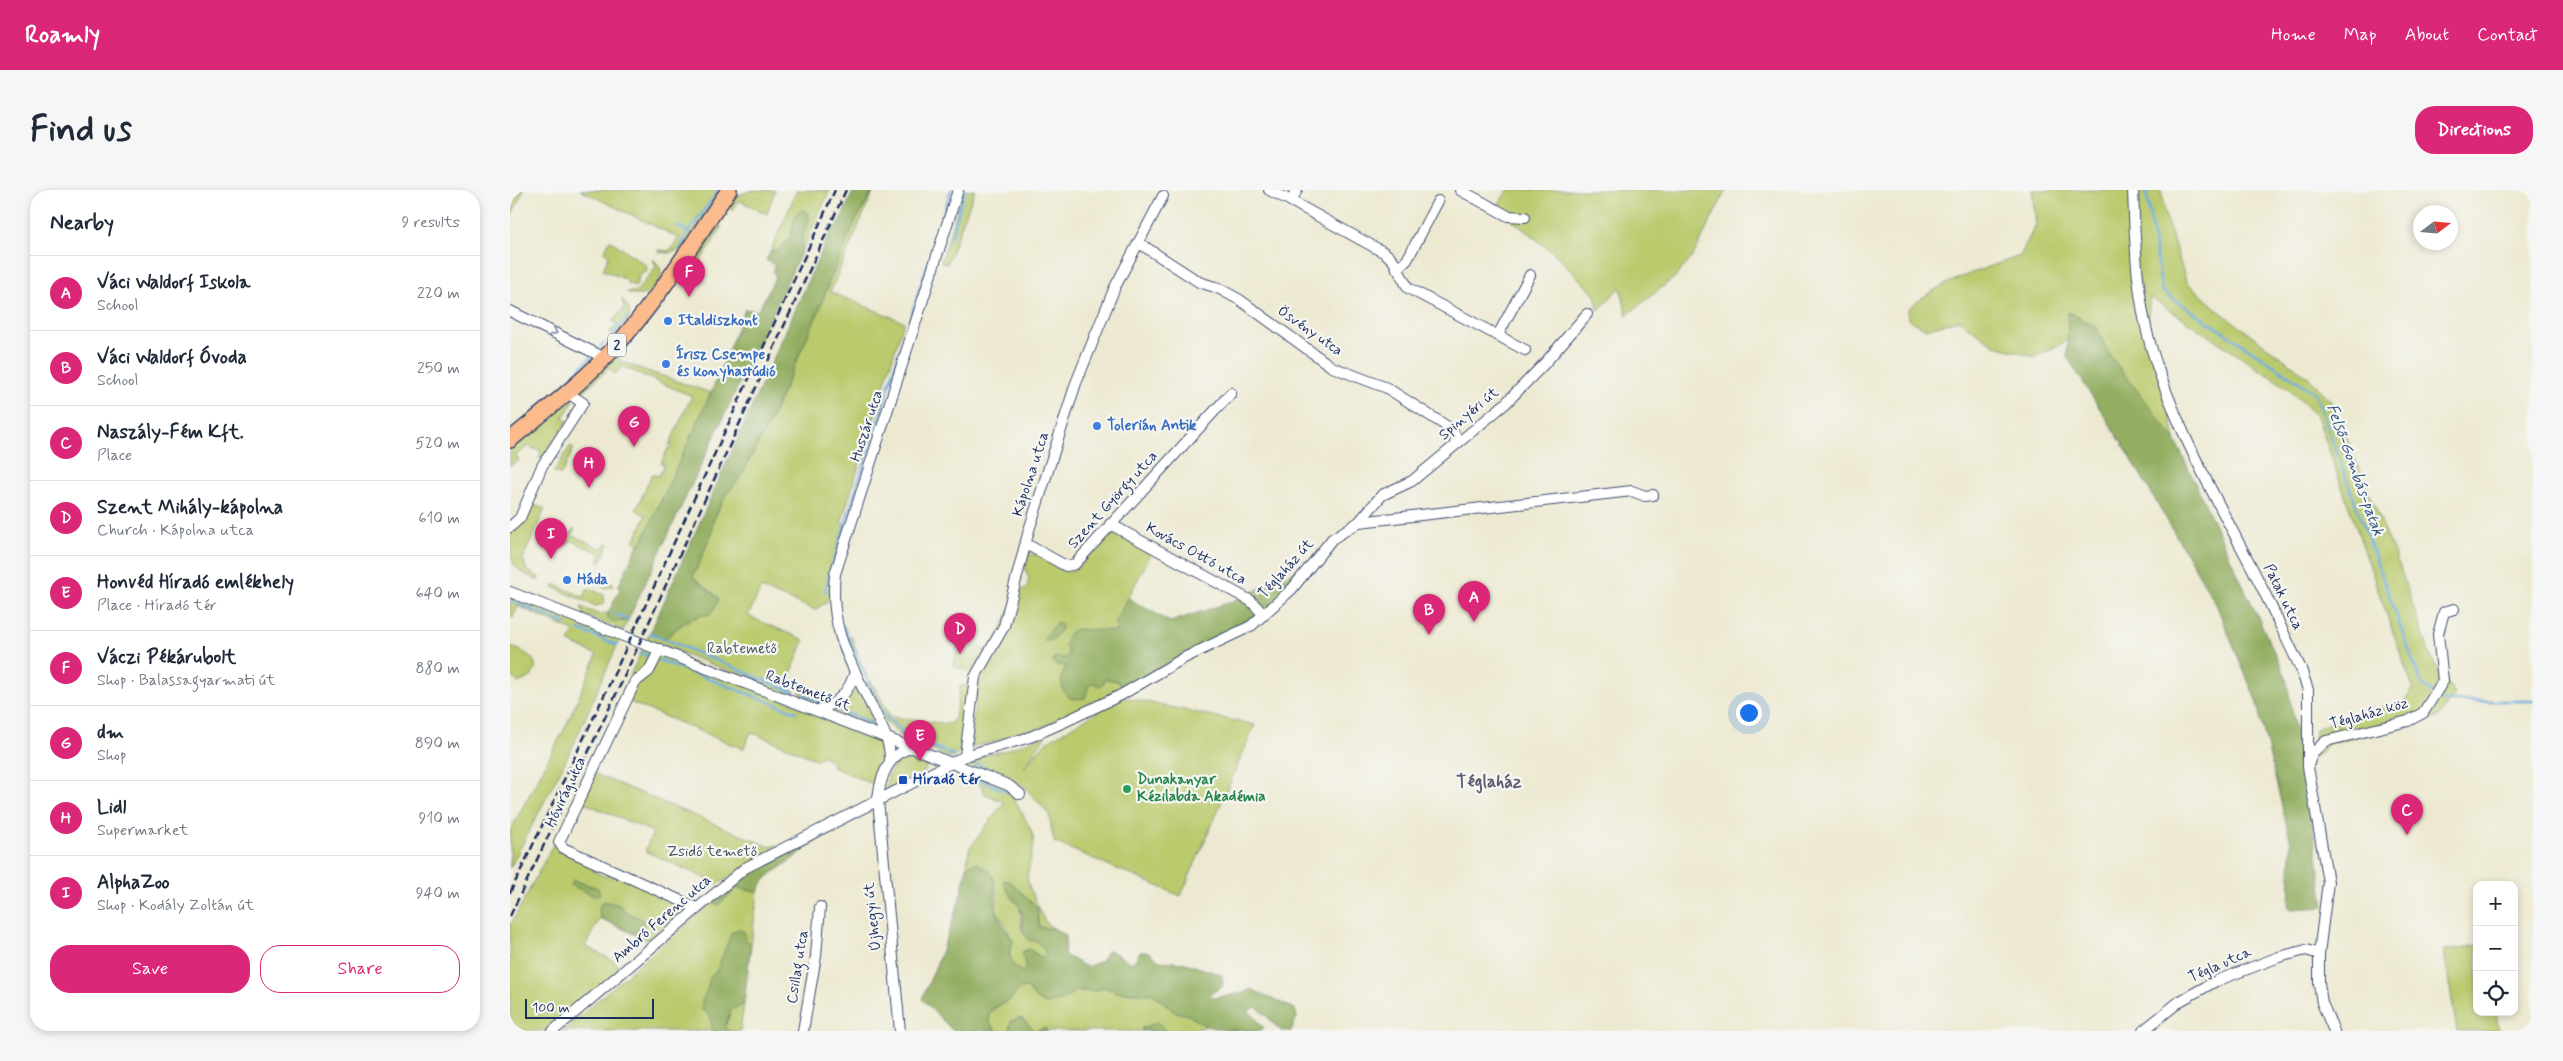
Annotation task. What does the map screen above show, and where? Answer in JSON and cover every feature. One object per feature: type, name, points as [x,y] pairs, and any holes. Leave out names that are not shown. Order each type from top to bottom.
[{"type":"main road","name":"2","points":[[510,440],[568,393],[605,358],[646,310],[730,190]]},
{"type":"street","points":[[510,194],[512,190]]},
{"type":"street","name":"Huszár utca","points":[[886,737],[838,631],[832,599],[835,574],[958,190]]},
{"type":"street","points":[[1269,190],[1385,253],[1408,288],[1525,350]]},
{"type":"street","points":[[1292,201],[1297,190]]},
{"type":"street","points":[[1460,190],[1508,216],[1525,217]]},
{"type":"street","name":"Patak utca","points":[[2133,190],[2135,268],[2151,346],[2179,424],[2301,669],[2308,690],[2308,767],[2328,882],[2319,954],[2319,984],[2322,1003],[2334,1031]]},
{"type":"street","name":"Kápolna utca","points":[[965,756],[975,677],[1004,626],[1026,544],[1079,374],[1115,286],[1163,196]]},
{"type":"street","points":[[1397,269],[1408,260],[1438,201]]},
{"type":"street","name":"Ösvény utca","points":[[1139,243],[1199,282],[1218,288],[1240,300],[1332,367],[1387,388],[1451,429],[1456,437],[1455,445]]},
{"type":"street","points":[[1498,335],[1530,275]]},
{"type":"street","points":[[510,311],[605,358]]},
{"type":"street","name":"Spinyéri út","points":[[1359,522],[1382,495],[1412,482],[1505,404],[1545,362],[1586,314]]},
{"type":"street","points":[[510,527],[520,518],[542,466],[583,403],[568,393]]},
{"type":"street","name":"Szent György utca","points":[[1026,544],[1066,566],[1072,566],[1231,393]]},
{"type":"street","name":"Téglaház út","points":[[965,756],[1030,737],[1062,723],[1121,694],[1184,658],[1251,626],[1292,589],[1332,539],[1359,522],[1632,491],[1645,496],[1653,495]]},
{"type":"street","name":"Kovács Ottó utca","points":[[1110,524],[1251,601],[1264,615]]},
{"type":"street","name":"Rabtemető út","points":[[510,592],[886,737]]},
{"type":"street","name":"Téglaház köz","points":[[2308,767],[2312,754],[2326,741],[2408,722],[2423,713],[2443,681],[2438,634],[2444,612],[2454,609]]},
{"type":"street","name":"Hóvirág utca","points":[[660,649],[649,671],[635,682],[559,842],[563,848],[697,908]]},
{"type":"street","points":[[818,710],[839,700],[848,690],[855,672]]},
{"type":"street","points":[[886,737],[1008,785],[1020,794]]},
{"type":"street","points":[[886,737],[890,759]]},
{"type":"street","points":[[878,800],[881,780],[890,759],[902,750],[912,747]]},
{"type":"street","points":[[922,779],[928,770],[927,753]]},
{"type":"street","points":[[878,800],[965,756]]},
{"type":"street","name":"Ambró Ferenc utca","points":[[553,1031],[592,1000],[697,908],[757,861],[878,800]]},
{"type":"street","name":"Újhegyi út","points":[[878,800],[900,1031]]},
{"type":"street","name":"Csillag utca","points":[[802,1031],[816,956],[820,907]]},
{"type":"street","name":"Tégla utca","points":[[2143,1031],[2180,1001],[2216,981],[2280,957],[2306,950],[2319,954]]},
{"type":"green space","points":[[518,190],[524,190],[510,218],[510,205]]},
{"type":"green space","points":[[580,190],[721,190],[682,249],[668,253],[658,252],[659,250],[669,251],[679,238]]},
{"type":"green space","points":[[753,190],[775,190],[767,214],[738,200],[732,211],[729,207],[738,195]]},
{"type":"green space","points":[[797,190],[830,190],[804,246],[801,244],[804,228],[796,214],[790,237],[778,251],[771,251]]},
{"type":"green space","points":[[854,190],[873,190],[855,222],[820,308],[769,423],[740,478],[725,496],[713,521],[711,535],[693,577],[719,599],[711,614],[685,622],[664,640],[650,633],[832,228],[837,227]]},
{"type":"green space","name":"Rabtemető","points":[[874,190],[830,292],[904,322],[841,523],[850,527],[828,601],[815,610],[761,588],[748,616],[804,640],[786,687],[795,691],[794,697],[647,639],[650,633],[664,640],[719,598],[693,577],[711,535],[713,521],[725,496],[740,478],[769,423],[820,308],[855,222]]},
{"type":"green space","points":[[963,190],[975,190],[947,264],[941,262]]},
{"type":"green space","points":[[1508,190],[1726,190],[1692,258],[1675,277],[1627,315],[1620,287],[1599,310],[1595,295],[1555,254],[1496,208]]},
{"type":"green space","points":[[2032,190],[2161,190],[2165,214],[2186,281],[2219,311],[2308,377],[2332,402],[2399,565],[2432,660],[2455,694],[2437,718],[2329,743],[2313,760],[2315,730],[2348,714],[2403,704],[2413,689],[2317,416],[2286,387],[2150,297],[2146,336],[2170,412],[2175,440],[2108,353],[2096,327],[2069,312],[2067,341],[2035,357],[1996,346],[1959,320],[1926,329],[1908,319],[1908,309],[1933,291],[1961,277],[2020,256],[2036,224]]},
{"type":"green space","points":[[803,210],[809,213],[801,244],[804,246],[628,620],[615,622],[608,619],[608,613],[620,589],[618,587],[638,544],[641,544],[711,393],[745,309],[758,311],[776,276],[773,272],[775,265],[766,260],[771,251],[778,251],[790,237],[796,214]]},
{"type":"green space","points":[[719,227],[722,227],[693,273],[689,267]]},
{"type":"green space","points":[[610,240],[646,265],[647,272],[640,273],[636,286],[628,284],[627,280],[603,270],[609,255],[604,252]]},
{"type":"green space","points":[[653,259],[660,267],[661,278],[650,291],[643,295],[633,295],[627,292],[636,292],[656,267]]},
{"type":"green space","points":[[622,299],[629,309],[629,320],[614,336],[609,332],[617,324],[613,321],[624,308]]},
{"type":"green space","points":[[2068,312],[2096,327],[2108,353],[2175,440],[2286,677],[2313,827],[2324,907],[2289,909],[2291,843],[2256,700],[2216,604],[2125,448],[2067,357]]},
{"type":"green space","points":[[620,352],[622,353],[619,361],[711,393],[641,544],[634,541],[646,515],[636,510],[652,474],[659,476],[664,465],[661,464],[668,448],[670,449],[672,446],[669,445],[692,396],[623,367],[615,374],[609,368],[579,395],[578,393]]},
{"type":"green space","points":[[571,400],[574,401],[563,417],[568,421],[544,456],[540,459],[539,457],[542,455],[537,448],[534,450],[530,445],[516,455],[519,460],[510,466],[510,448]]},
{"type":"green space","points":[[570,446],[574,448],[561,475],[554,472]]},
{"type":"green space","points":[[531,504],[545,509],[523,558],[527,571],[539,577],[538,581],[517,568],[511,552],[510,534],[524,520]]},
{"type":"green space","points":[[573,529],[575,529],[572,535],[602,549],[606,543],[609,544],[601,562],[598,561],[601,554],[570,540],[568,545],[566,544]]},
{"type":"green space","points":[[1115,533],[1151,554],[1128,598],[1124,688],[1028,734],[972,747],[970,744],[978,681],[1017,593],[1027,587],[1029,578],[1025,569],[1025,563],[1029,554],[1037,555],[1069,572],[1077,568],[1108,534]]},
{"type":"green space","points":[[1306,565],[1265,614],[1124,688],[1117,681],[1106,679],[1101,687],[1093,683],[1089,685],[1085,698],[1071,699],[1063,691],[1061,677],[1066,666],[1056,665],[1053,661],[1055,657],[1064,658],[1069,654],[1065,646],[1068,635],[1075,629],[1118,631],[1114,623],[1128,598],[1170,622],[1237,600]]},
{"type":"green space","points":[[594,576],[613,584],[612,587],[606,588],[591,581]]},
{"type":"green space","points":[[554,584],[584,597],[588,588],[604,595],[604,604],[596,606],[553,587]]},
{"type":"green space","points":[[510,595],[622,634],[572,748],[510,868],[510,831],[566,726],[597,655],[569,642],[574,633],[571,630],[518,606],[513,618],[510,617]]},
{"type":"green space","points":[[581,607],[598,614],[608,613],[608,619],[624,622],[628,620],[623,630],[584,615]]},
{"type":"green space","points":[[1057,622],[1061,624],[1062,628],[1051,641],[1045,641],[1044,638]]},
{"type":"green space","points":[[851,636],[858,653],[853,655],[846,638]]},
{"type":"green space","points":[[645,643],[880,739],[883,745],[884,757],[875,785],[832,767],[833,763],[823,756],[815,759],[751,732],[743,749],[620,698]]},
{"type":"green space","points":[[958,643],[983,648],[984,652],[976,668],[971,672],[953,666]]},
{"type":"green space","points":[[510,646],[531,657],[535,665],[531,677],[518,683],[510,675]]},
{"type":"green space","points":[[871,681],[891,717],[949,724],[955,719],[960,686],[969,685],[961,751],[954,757],[949,757],[899,735],[883,719],[867,684]]},
{"type":"green space","points":[[801,687],[804,693],[827,702],[814,705],[799,699]]},
{"type":"green space","points":[[857,687],[876,725],[874,726],[835,712],[834,709]]},
{"type":"green space","name":"Dunakanyar Kézilabda Akadémia","points":[[1123,697],[1255,725],[1181,896],[1054,842],[1049,814],[1021,783],[1019,785],[961,763],[977,756],[1004,751],[1046,735],[1024,768],[1046,742]]},
{"type":"green space","points":[[912,752],[925,756],[926,768],[923,774],[886,790],[886,784],[893,766],[902,757]]},
{"type":"green space","points":[[953,766],[1002,786],[1011,792],[1032,832],[1034,843],[1027,876],[1029,886],[1047,924],[1055,929],[1039,927],[1037,908],[1025,897],[1012,898],[1020,907],[1022,931],[1037,941],[1046,953],[1043,958],[1028,949],[1026,968],[1022,972],[1013,965],[1009,953],[1013,941],[996,909],[997,891],[977,863],[967,866],[969,849],[1004,802],[983,793],[982,786],[949,771]]},
{"type":"green space","name":"Zsidó temető","points":[[595,774],[770,847],[777,845],[779,850],[718,884],[645,851],[653,832],[582,802]]},
{"type":"green space","points":[[829,829],[829,831],[767,877],[758,892],[737,888],[719,904],[711,903],[758,864]]},
{"type":"green space","points":[[555,841],[597,863],[593,871],[606,877],[610,869],[609,876],[613,877],[615,871],[685,903],[690,914],[660,940],[645,939],[600,918],[585,946],[616,962],[620,976],[553,1031],[510,1031],[510,926]]},
{"type":"green space","points":[[977,863],[991,873],[994,878],[996,910],[1013,941],[1009,954],[1013,965],[1022,972],[1026,968],[1022,952],[1028,949],[1043,958],[1046,953],[1037,941],[1029,941],[1025,935],[1022,926],[1022,911],[1007,891],[1004,880],[1011,882],[1037,908],[1039,927],[1055,929],[1066,935],[1064,955],[1087,967],[1101,961],[1108,950],[1133,963],[1140,952],[1148,952],[1159,961],[1185,963],[1222,975],[1223,986],[1210,994],[1213,998],[1243,993],[1251,989],[1295,1009],[1297,1017],[1291,1031],[1281,1031],[1257,1007],[1248,1010],[1264,1028],[1259,1031],[1224,1030],[1206,1026],[1188,1015],[1175,1012],[1153,994],[1117,992],[1104,987],[1096,991],[1075,991],[1063,1000],[1046,1004],[1036,999],[1028,988],[1019,989],[1012,998],[989,1013],[989,1022],[996,1031],[953,1031],[922,999],[954,917],[967,866]]},
{"type":"green space","points":[[573,880],[598,888],[600,894],[596,897],[571,885]]},
{"type":"green space","points":[[737,888],[758,892],[747,974],[718,1031],[562,1031],[701,911],[711,903],[719,904]]},
{"type":"green space","points":[[604,901],[620,905],[645,922],[641,929],[647,936],[645,939],[600,918],[599,906]]},
{"type":"green space","points":[[739,929],[745,932],[745,939],[751,944],[744,1004],[731,1010],[725,1027],[729,1031],[709,1031],[712,1026],[709,1014],[702,1010],[702,1001],[710,978],[717,970],[732,932]]},
{"type":"green space","points":[[2473,946],[2473,1016],[2497,1016],[2499,1031],[2457,1031],[2444,951]]},
{"type":"green space","points":[[1104,987],[1117,992],[1153,994],[1175,1012],[1188,1015],[1206,1026],[1192,1030],[1176,1031],[1149,1027],[1143,1028],[1142,1031],[1048,1031],[1044,1028],[1035,1031],[1021,1018],[1011,1021],[1009,1031],[996,1031],[989,1022],[989,1013],[1012,998],[1019,989],[1028,988],[1036,999],[1063,1000],[1075,991],[1096,991]]},
{"type":"green space","points":[[744,1004],[740,1031],[729,1031],[725,1028],[731,1010]]},
{"type":"green space","points":[[1021,1018],[1035,1031],[1009,1031],[1011,1021]]},
{"type":"green space","points":[[1158,1022],[1165,1031],[1142,1031],[1142,1028]]},
{"type":"green space","points":[[1044,1028],[1048,1031],[1035,1031]]},
{"type":"waterway","points":[[680,248],[688,232],[719,190]]},
{"type":"waterway","points":[[825,592],[951,190]]},
{"type":"waterway","points":[[951,238],[965,190]]},
{"type":"waterway","name":"Felső-Gombás-patak","points":[[2146,190],[2162,291],[2315,393],[2421,683],[2432,693]]},
{"type":"waterway","points":[[678,226],[688,232]]},
{"type":"waterway","points":[[612,335],[627,317]]},
{"type":"waterway","points":[[600,347],[604,343]]},
{"type":"waterway","points":[[561,387],[593,355]]},
{"type":"waterway","points":[[548,399],[555,393]]},
{"type":"waterway","points":[[510,600],[566,624]]},
{"type":"waterway","points":[[614,613],[628,620]]},
{"type":"waterway","points":[[843,626],[884,715],[902,731],[903,735]]},
{"type":"waterway","points":[[579,630],[617,645]]},
{"type":"waterway","points":[[650,633],[793,692]]},
{"type":"waterway","points":[[641,653],[652,658]]},
{"type":"waterway","points":[[659,660],[796,712]]},
{"type":"waterway","points":[[802,695],[822,703]]},
{"type":"waterway","name":"Felső-Gombás-patak","points":[[2436,696],[2443,701],[2533,701]]},
{"type":"waterway","points":[[835,709],[873,723]]},
{"type":"waterway","points":[[901,734],[954,755]]},
{"type":"waterway","points":[[970,762],[1006,776]]},
{"type":"waterway","points":[[957,771],[1006,791]]},
{"type":"railway","points":[[510,893],[610,683],[835,190]]},
{"type":"railway","points":[[510,916],[619,688],[846,190]]},
{"type":"place","name":"Váczi Pékárubolt","points":[[689,297]]},
{"type":"place","name":"Italdiszkont","points":[[668,321]]},
{"type":"place","name":"Írisz Csempe és konyhastúdió","points":[[666,364]]},
{"type":"place","name":"Tolerián Antik","points":[[1097,426]]},
{"type":"place","name":"dm","points":[[634,447]]},
{"type":"place","name":"Lidl","points":[[589,488]]},
{"type":"place","name":"AlphaZoo","points":[[551,559]]},
{"type":"place","name":"Háda","points":[[567,580]]},
{"type":"place","name":"Váci Waldorf Iskola","points":[[1474,622]]},
{"type":"place","name":"Váci Waldorf Óvoda","points":[[1429,635]]},
{"type":"place","name":"Szent Mihály-kápolna","points":[[960,654]]},
{"type":"place","name":"Honvéd Híradó emlékhely","points":[[920,761]]},
{"type":"place","name":"Híradó tér","points":[[903,780]]},
{"type":"place","name":"Dunakanyar Kézilabda Akadémia","points":[[1127,789]]},
{"type":"place","name":"Naszály-Fém Kft.","points":[[2407,835]]},
{"type":"district","name":"Téglaház","points":[[1489,782]]}]
